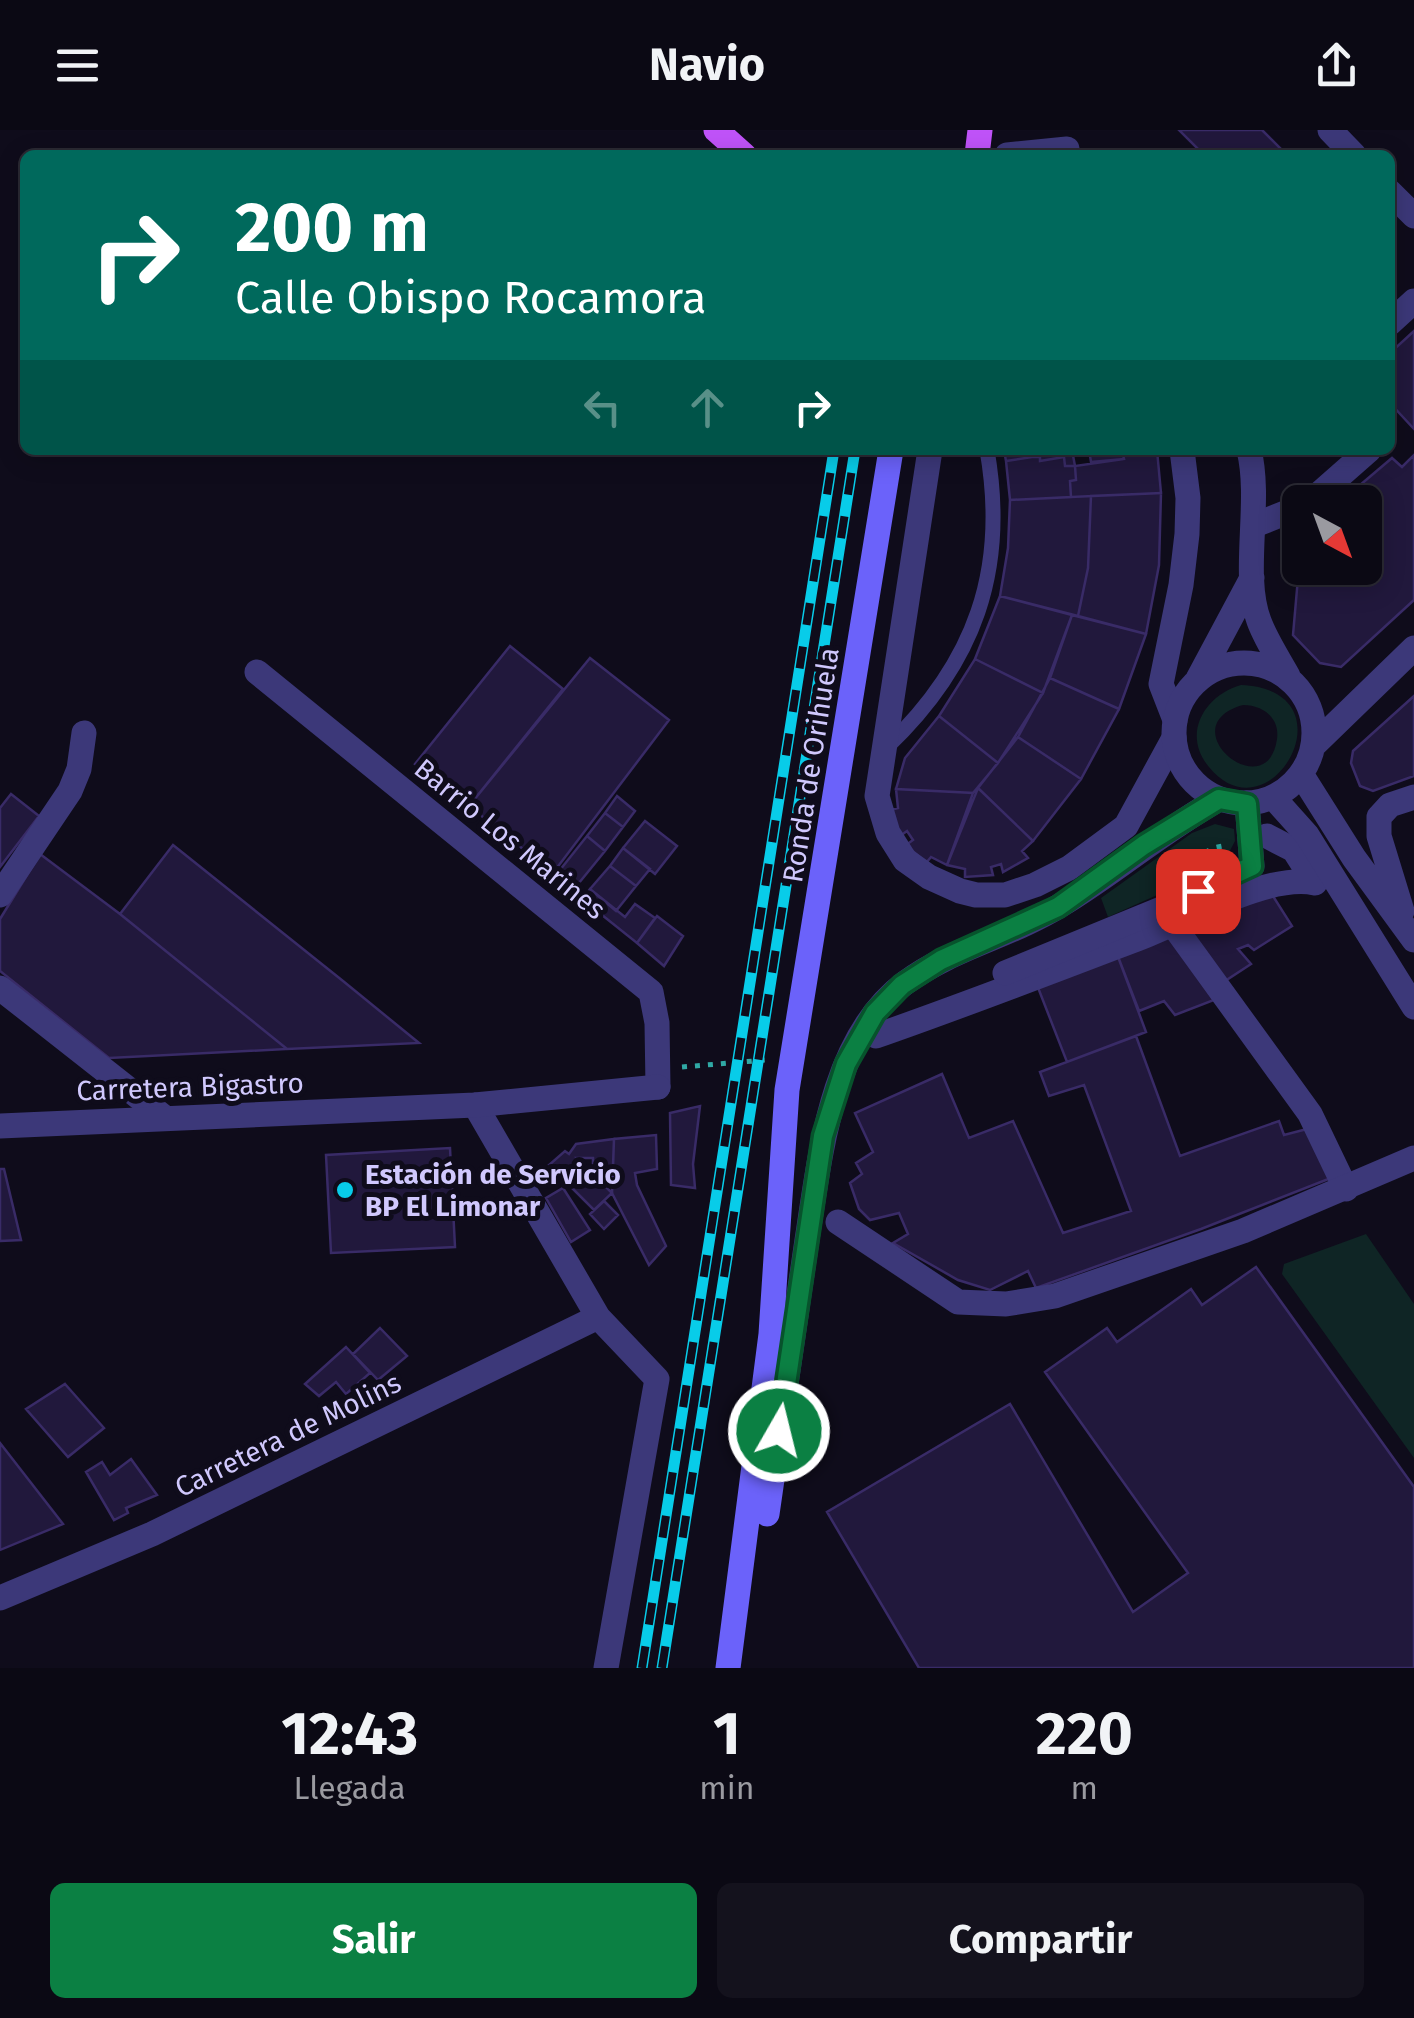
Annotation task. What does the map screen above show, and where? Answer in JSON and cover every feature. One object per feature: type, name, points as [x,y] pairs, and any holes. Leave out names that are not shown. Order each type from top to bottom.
[{"type":"main road","points":[[716,130],[738,150]]},
{"type":"main road","name":"Ronda de Orihuela","points":[[728,1668],[770,1351],[787,1090],[891,455]]},
{"type":"main road","name":"Ronda de Orihuela","points":[[744,1668],[779,1431],[790,1291],[787,1090]]},
{"type":"street","points":[[1043,130],[1068,150]]},
{"type":"street","points":[[1330,130],[1349,150]]},
{"type":"street","points":[[1395,197],[1414,216]]},
{"type":"street","points":[[1395,318],[1414,301]]},
{"type":"street","points":[[929,455],[877,796],[888,833],[904,860],[960,891],[1005,895],[1036,885],[1069,868],[1126,826],[1174,729],[1183,697],[1198,679],[1252,578]]},
{"type":"street","points":[[1183,455],[1188,534],[1161,684],[1178,757],[1187,774],[1201,789],[1219,799],[1247,804],[1272,798],[1289,788],[1301,774],[1314,745],[1315,725],[1310,706],[1288,676],[1258,619],[1252,578],[1255,525],[1248,455]]},
{"type":"street","points":[[1330,485],[1364,455]]},
{"type":"street","points":[[1255,525],[1282,514]]},
{"type":"street","points":[[1314,745],[1414,648]]},
{"type":"street","points":[[1198,679],[1212,670],[1243,662],[1274,668],[1288,676]]},
{"type":"street","name":"Barrio Los Marines","points":[[256,672],[650,992],[666,1077]]},
{"type":"street","points":[[1310,706],[1374,686]]},
{"type":"street","points":[[0,895],[70,791],[79,769],[84,734]]},
{"type":"street","points":[[1301,774],[1354,858],[1410,934]]},
{"type":"street","points":[[1272,798],[1307,835],[1414,1007]]},
{"type":"street","points":[[779,1431],[823,1136],[846,1064],[875,1013],[902,985],[941,960],[1058,907],[1144,845],[1219,799]]},
{"type":"street","points":[[1402,801],[1378,816],[1378,836],[1410,934]]},
{"type":"street","points":[[1004,973],[1166,907],[1252,866],[1247,804]]},
{"type":"street","points":[[876,1036],[1244,895],[1285,882],[1315,883],[1294,850],[1267,836]]},
{"type":"street","points":[[1174,925],[1310,1114],[1346,1189]]},
{"type":"street","points":[[0,988],[164,1118]]},
{"type":"street","name":"Carretera Bigastro","points":[[0,1126],[475,1105],[666,1077]]},
{"type":"street","points":[[475,1105],[598,1318],[657,1380],[606,1668]]},
{"type":"street","points":[[838,1222],[958,1302],[1006,1304],[1071,1290],[1243,1231],[1414,1158]]},
{"type":"street","name":"Carretera de Molins","points":[[0,1598],[152,1534],[598,1318]]},
{"type":"lane","points":[[884,750],[920,716],[949,676],[972,633],[986,586],[994,538],[994,488],[988,455]]},
{"type":"path","points":[[1168,874],[1213,848]]},
{"type":"path","points":[[666,1077],[772,1060]]},
{"type":"green space","points":[[1241,685],[1275,693],[1293,710],[1297,733],[1291,756],[1276,775],[1256,787],[1233,785],[1209,767],[1197,742],[1201,717],[1228,690]],"holes":[[[1243,705],[1269,714],[1277,732],[1270,758],[1257,766],[1242,765],[1228,756],[1218,743],[1215,729],[1223,715]]]},
{"type":"green space","points":[[1215,824],[1234,829],[1235,841],[1222,866],[1108,917],[1101,898],[1192,833]]},
{"type":"green space","points":[[1366,1234],[1414,1304],[1414,1458],[1282,1274],[1284,1264]]},
{"type":"building","points":[[1179,130],[1262,130],[1282,150],[1199,150]]},
{"type":"building","points":[[1414,331],[1414,429],[1395,408],[1395,348]]},
{"type":"building","points":[[1005,455],[1073,455],[1075,466],[1065,466],[1064,457],[1006,461]]},
{"type":"building","points":[[1090,455],[1123,455],[1124,459],[1091,462]]},
{"type":"building","points":[[1123,455],[1157,455],[1161,493],[1071,497],[1070,481],[1076,480],[1075,466],[1124,459]]},
{"type":"building","points":[[1414,455],[1414,600],[1341,667],[1320,663],[1293,635],[1297,585],[1382,585],[1382,485],[1360,485],[1392,458],[1402,467]]},
{"type":"building","points":[[1040,457],[1040,461],[1064,457],[1065,466],[1075,466],[1076,480],[1070,481],[1071,497],[1010,500],[1006,461]]},
{"type":"building","points":[[1161,493],[1159,565],[1146,634],[1078,616],[1088,568],[1091,496]]},
{"type":"building","points":[[1091,496],[1088,568],[1078,616],[1000,596],[1010,500]]},
{"type":"building","points":[[1000,596],[1072,615],[1043,693],[975,659]]},
{"type":"building","points":[[1072,615],[1146,634],[1119,709],[1050,678]]},
{"type":"building","points":[[510,646],[563,689],[469,806],[415,764]]},
{"type":"building","points":[[590,658],[669,720],[553,873],[469,806]]},
{"type":"building","points":[[975,659],[1043,693],[998,763],[939,716]]},
{"type":"building","points":[[1050,678],[1119,709],[1081,779],[1018,737]]},
{"type":"building","points":[[1414,696],[1414,776],[1373,791],[1360,786],[1351,763],[1353,751]]},
{"type":"building","points":[[939,716],[998,763],[973,793],[896,789],[905,758]]},
{"type":"building","points":[[1018,737],[1081,779],[1033,841],[978,788]]},
{"type":"building","points":[[978,788],[1033,841],[1022,851],[1028,858],[1003,872],[1001,864],[991,867],[993,875],[965,877],[965,869],[947,865]]},
{"type":"building","points":[[896,789],[973,793],[947,865],[931,857],[926,863],[906,845],[913,840],[907,831],[900,836],[890,810],[898,808]]},
{"type":"building","points":[[11,794],[39,816],[0,867],[0,808]]},
{"type":"building","points":[[617,796],[635,811],[623,827],[605,813]]},
{"type":"building","points":[[605,813],[623,827],[605,851],[587,836]]},
{"type":"building","points":[[645,821],[677,846],[655,874],[623,848]]},
{"type":"building","points":[[587,836],[605,851],[574,889],[556,875]]},
{"type":"building","points":[[173,845],[419,1043],[287,1049],[120,914]]},
{"type":"building","points":[[623,848],[650,869],[636,886],[610,866]]},
{"type":"building","points":[[40,854],[287,1049],[109,1058],[0,971],[0,919]]},
{"type":"building","points":[[610,866],[636,886],[616,911],[590,889]]},
{"type":"building","points":[[590,889],[625,917],[635,904],[655,918],[637,943],[582,899]]},
{"type":"building","points":[[1271,893],[1292,926],[1254,950],[1248,945],[1238,949],[1251,964],[1225,981],[1185,927]]},
{"type":"building","points":[[657,916],[683,936],[664,966],[637,943]]},
{"type":"building","points":[[1168,935],[1214,1000],[1175,1015],[1164,1001],[1139,1011],[1117,954]]},
{"type":"building","points":[[1117,954],[1146,1032],[1067,1062],[1037,985]]},
{"type":"building","points":[[1136,1036],[1180,1156],[1279,1121],[1284,1135],[1307,1129],[1331,1178],[1036,1288],[1028,1271],[990,1290],[958,1280],[893,1243],[908,1234],[899,1213],[870,1220],[859,1209],[850,1183],[862,1174],[856,1163],[873,1152],[855,1113],[942,1074],[969,1138],[1013,1121],[1063,1233],[1131,1211],[1084,1085],[1049,1096],[1040,1072]]},
{"type":"building","points":[[700,1106],[693,1164],[695,1188],[671,1185],[670,1113]]},
{"type":"building","points":[[656,1135],[657,1169],[635,1173],[666,1246],[649,1265],[612,1193],[614,1139]]},
{"type":"building","points":[[614,1139],[613,1168],[593,1169],[593,1158],[577,1158],[612,1193],[594,1210],[549,1165],[565,1151],[569,1154],[576,1144]]},
{"type":"building","points":[[450,1148],[455,1247],[331,1253],[326,1155]]},
{"type":"building","points":[[0,1169],[4,1169],[21,1240],[0,1241]]},
{"type":"building","points":[[563,1188],[590,1230],[571,1242],[546,1198]]},
{"type":"building","points":[[604,1201],[618,1215],[604,1229],[590,1214]]},
{"type":"building","points":[[1256,1267],[1414,1487],[1414,1668],[919,1668],[827,1512],[1010,1404],[1133,1612],[1188,1573],[1045,1372],[1107,1328],[1117,1342],[1191,1289],[1202,1305]]},
{"type":"building","points":[[380,1328],[407,1356],[378,1380],[353,1354]]},
{"type":"building","points":[[346,1347],[370,1373],[346,1394],[336,1382],[319,1396],[305,1384]]},
{"type":"building","points":[[65,1384],[104,1428],[68,1457],[26,1409]]},
{"type":"building","points":[[0,1443],[63,1524],[0,1550]]},
{"type":"building","points":[[131,1459],[157,1495],[126,1508],[128,1513],[114,1520],[86,1472],[102,1462],[110,1475]]},
{"type":"railway","points":[[642,1668],[833,455]]},
{"type":"railway","points":[[662,1668],[854,455]]},
{"type":"place","name":"Estación de Servicio BP El Limonar","points":[[345,1190]]},
{"type":"route","points":[[779,1431],[823,1136],[846,1064],[875,1013],[902,985],[941,960],[1058,907],[1144,845],[1219,799],[1247,804],[1252,866],[1198,891]]}]
